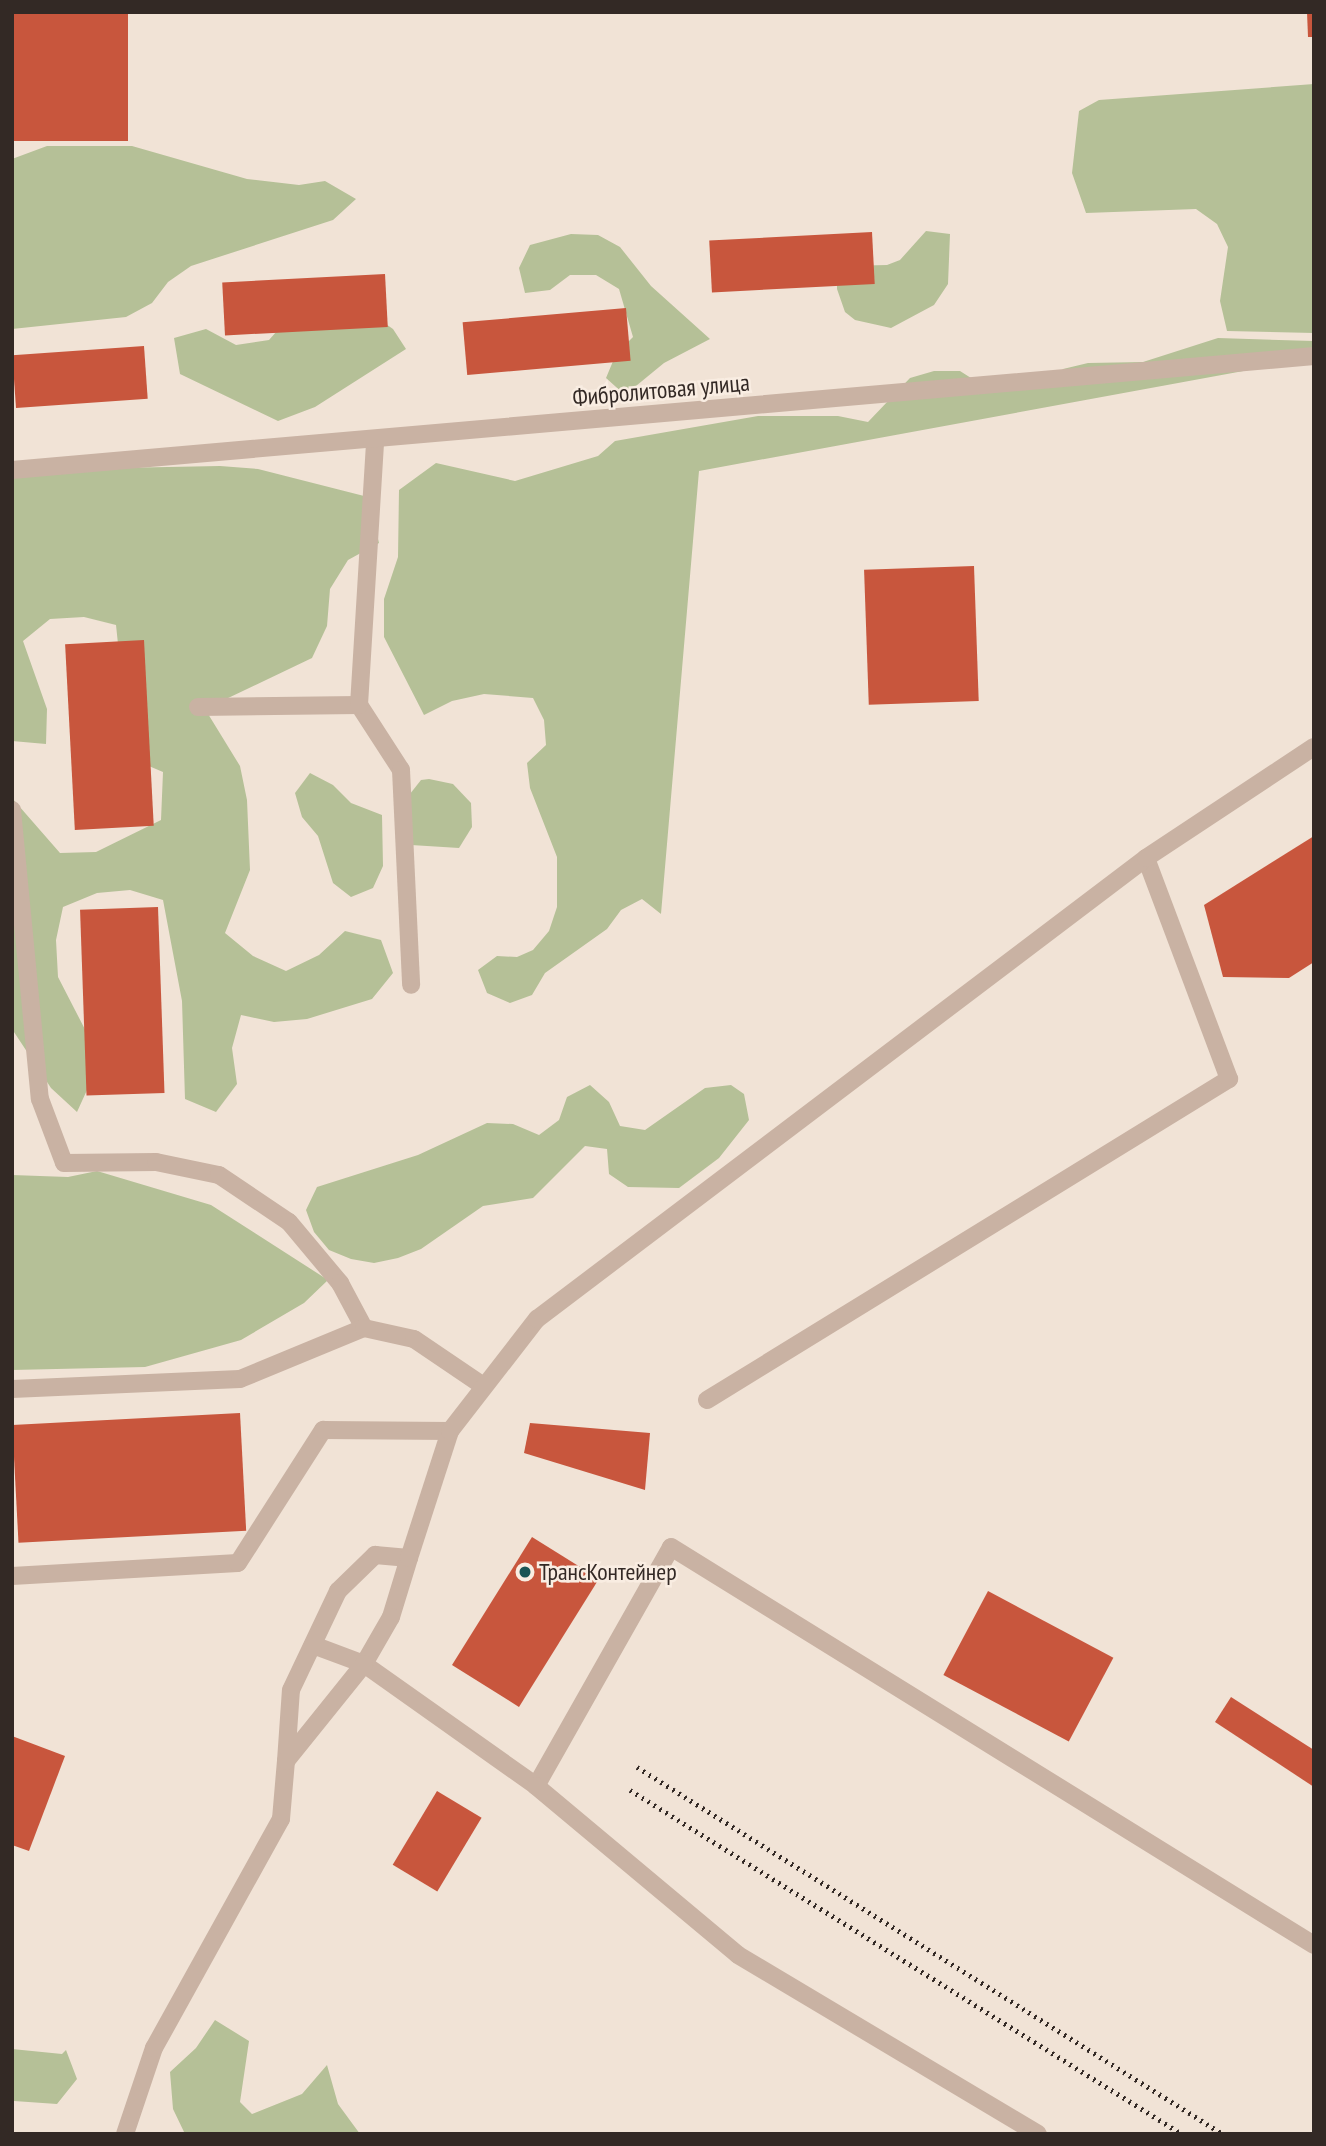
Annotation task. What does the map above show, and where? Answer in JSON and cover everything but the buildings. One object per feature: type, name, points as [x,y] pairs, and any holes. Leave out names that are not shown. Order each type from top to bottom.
[{"type":"street","name":"Фибролитовая улица","points":[[12,470],[1314,356]]},
{"type":"street","points":[[375,440],[359,705],[401,771],[411,985]]},
{"type":"street","points":[[198,707],[359,705]]},
{"type":"street","points":[[286,1761],[364,1664],[391,1617],[450,1431],[482,1385],[537,1319],[1146,858],[1314,747]]},
{"type":"street","points":[[12,810],[40,1099],[64,1163],[156,1162],[219,1175],[289,1222],[340,1283],[364,1328]]},
{"type":"street","points":[[707,1400],[1229,1079],[1146,858]]},
{"type":"street","points":[[12,1389],[240,1380],[364,1328],[414,1339],[482,1385]]},
{"type":"street","points":[[12,1576],[238,1563],[323,1430],[450,1431]]},
{"type":"street","points":[[536,1786],[671,1548],[1314,1945]]},
{"type":"street","points":[[125,2134],[154,2048],[281,1819],[291,1690],[338,1591],[375,1555],[409,1558]]},
{"type":"street","points":[[313,1645],[364,1664],[536,1786],[738,1955],[1038,2134]]},
{"type":"green space","points":[[1314,84],[1314,333],[1227,331],[1220,301],[1228,247],[1217,224],[1196,209],[1086,213],[1072,173],[1079,111],[1099,100]]},
{"type":"green space","points":[[47,146],[132,146],[247,179],[299,185],[325,181],[356,199],[333,220],[191,266],[168,282],[152,303],[126,317],[12,329],[12,159]]},
{"type":"green space","points":[[926,231],[950,234],[948,284],[934,305],[891,328],[855,320],[845,312],[837,289],[837,277],[845,266],[887,265],[900,260]]},
{"type":"green space","points":[[571,234],[598,235],[620,247],[651,286],[710,339],[664,363],[625,395],[606,378],[616,354],[633,337],[619,289],[596,275],[570,275],[550,290],[525,293],[519,268],[530,245]]},
{"type":"green space","points":[[367,311],[393,329],[406,349],[315,407],[278,421],[180,374],[174,338],[206,329],[236,345],[269,340],[292,314]]},
{"type":"green space","points":[[1218,338],[1314,341],[1314,358],[699,471],[661,914],[642,899],[621,910],[607,929],[545,973],[532,995],[510,1003],[487,993],[478,970],[497,956],[517,957],[533,950],[549,931],[557,907],[557,857],[530,788],[527,763],[546,745],[544,720],[533,698],[484,694],[452,701],[424,715],[384,637],[384,599],[398,557],[399,490],[436,463],[515,481],[598,456],[615,441],[758,416],[838,416],[868,422],[910,378],[934,371],[960,371],[982,385],[1052,386],[1063,369],[1088,363],[1143,362]]},
{"type":"green space","points":[[220,466],[258,469],[368,497],[379,543],[348,560],[330,589],[327,626],[312,658],[205,709],[240,766],[247,800],[250,870],[225,933],[253,956],[286,971],[319,955],[345,931],[381,940],[393,973],[372,999],[307,1019],[274,1022],[241,1015],[232,1048],[237,1084],[216,1112],[185,1099],[182,1001],[163,900],[130,890],[97,893],[63,907],[56,940],[58,977],[92,1043],[92,1079],[77,1112],[51,1088],[12,1029],[12,798],[60,853],[96,852],[161,820],[163,772],[130,758],[116,625],[84,617],[50,619],[23,641],[47,709],[46,744],[12,741],[12,470]]},
{"type":"green space","points":[[310,773],[333,785],[351,803],[382,815],[383,866],[373,888],[351,897],[333,883],[318,836],[302,817],[295,793]]},
{"type":"green space","points":[[421,780],[453,784],[471,803],[472,827],[459,848],[411,845],[406,799]]},
{"type":"green space","points":[[590,1085],[609,1102],[620,1126],[645,1130],[705,1088],[731,1085],[744,1094],[749,1120],[719,1158],[679,1188],[628,1187],[609,1174],[607,1149],[585,1146],[533,1198],[483,1206],[421,1249],[398,1258],[374,1263],[351,1259],[329,1250],[314,1232],[306,1210],[317,1187],[418,1155],[487,1123],[513,1124],[539,1135],[559,1120],[567,1097]]},
{"type":"green space","points":[[97,1171],[211,1205],[328,1280],[304,1303],[241,1340],[145,1367],[12,1370],[12,1175],[68,1177]]},
{"type":"green space","points":[[215,2020],[249,2041],[240,2102],[252,2114],[302,2094],[327,2065],[338,2104],[360,2134],[185,2134],[173,2109],[170,2072],[196,2048]]},
{"type":"green space","points":[[12,2049],[62,2054],[66,2050],[77,2079],[57,2104],[14,2101]]},
{"type":"railway","points":[[637,1767],[1223,2134]]},
{"type":"railway","points":[[630,1790],[1182,2134]]},
{"type":"place","name":"ТрансКонтейнер","points":[[525,1572]]}]
